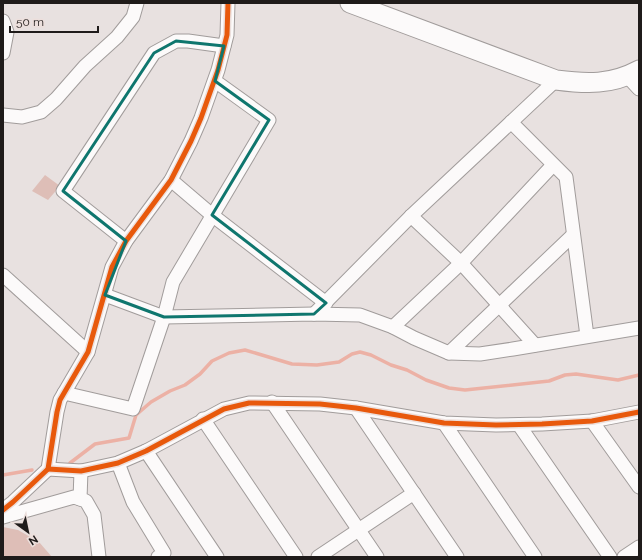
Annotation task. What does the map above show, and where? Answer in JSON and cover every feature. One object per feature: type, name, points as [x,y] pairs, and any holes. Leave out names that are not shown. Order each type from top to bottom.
[{"type":"street","points":[[3,115],[22,117],[41,112],[56,99],[85,66],[117,37],[133,17],[137,3]]},
{"type":"street","points":[[3,510],[48,469],[60,400],[88,352],[112,267],[126,241],[171,180],[192,141],[215,81],[227,35],[228,3]]},
{"type":"street","points":[[350,3],[556,80],[586,83],[635,79]]},
{"type":"street","points":[[3,21],[6,32],[3,53]]},
{"type":"street","points":[[126,241],[63,191],[154,53],[176,42],[188,41],[224,46]]},
{"type":"street","points":[[314,314],[411,216],[556,80]]},
{"type":"street","points":[[64,392],[133,409],[164,317],[173,282],[269,120],[215,81]]},
{"type":"street","points":[[511,122],[566,177],[572,235],[587,336]]},
{"type":"street","points":[[392,326],[461,263],[553,165]]},
{"type":"street","points":[[171,180],[212,215],[326,303]]},
{"type":"street","points":[[411,216],[461,263],[536,345]]},
{"type":"street","points":[[449,353],[572,235]]},
{"type":"street","points":[[3,275],[88,352]]},
{"type":"street","points":[[105,295],[164,317],[314,314],[360,315],[392,326],[414,338],[449,353],[480,354],[639,328]]},
{"type":"street","points":[[48,469],[81,471],[118,462],[146,451],[224,409],[249,403],[272,402],[320,404],[356,408],[444,423],[496,426],[592,421],[639,412]]},
{"type":"street","points":[[272,402],[377,557]]},
{"type":"street","points":[[356,408],[457,557]]},
{"type":"street","points":[[203,419],[296,557]]},
{"type":"street","points":[[592,421],[639,487]]},
{"type":"street","points":[[444,423],[535,557]]},
{"type":"street","points":[[519,425],[610,557]]},
{"type":"street","points":[[146,451],[217,557]]},
{"type":"street","points":[[118,462],[133,502],[164,553],[158,557]]},
{"type":"street","points":[[80,499],[81,471]]},
{"type":"street","points":[[318,557],[414,493]]},
{"type":"street","points":[[3,517],[74,497],[86,501],[94,515],[99,557]]},
{"type":"street","points":[[624,557],[639,547]]},
{"type":"highlighted area","points":[[176,41],[224,46],[215,81],[269,120],[212,215],[326,303],[314,314],[164,317],[105,295],[126,241],[63,191],[154,53]]},
{"type":"shaded area","points":[[45,175],[60,186],[48,200],[32,191]]},
{"type":"shaded area","points":[[3,527],[18,530],[39,542],[52,557],[3,557]]},
{"type":"waterway","points":[[70,463],[95,444],[129,438],[136,415],[151,402],[170,391],[185,385],[200,374],[212,361],[229,353],[245,350],[292,364],[317,365],[339,362],[352,354],[360,352],[407,370],[426,380],[449,388],[465,390],[549,381],[565,375],[576,374],[618,380],[639,375]]},
{"type":"waterway","points":[[3,475],[32,470]]},
{"type":"cycle path","points":[[3,510],[48,469],[60,400],[88,352],[112,267],[126,241],[171,180],[201,118],[218,70],[227,35],[228,3]]},
{"type":"cycle path","points":[[48,469],[81,471],[118,463],[146,451],[224,409],[249,403],[320,404],[356,408],[444,423],[496,425],[592,421],[639,412]]}]
